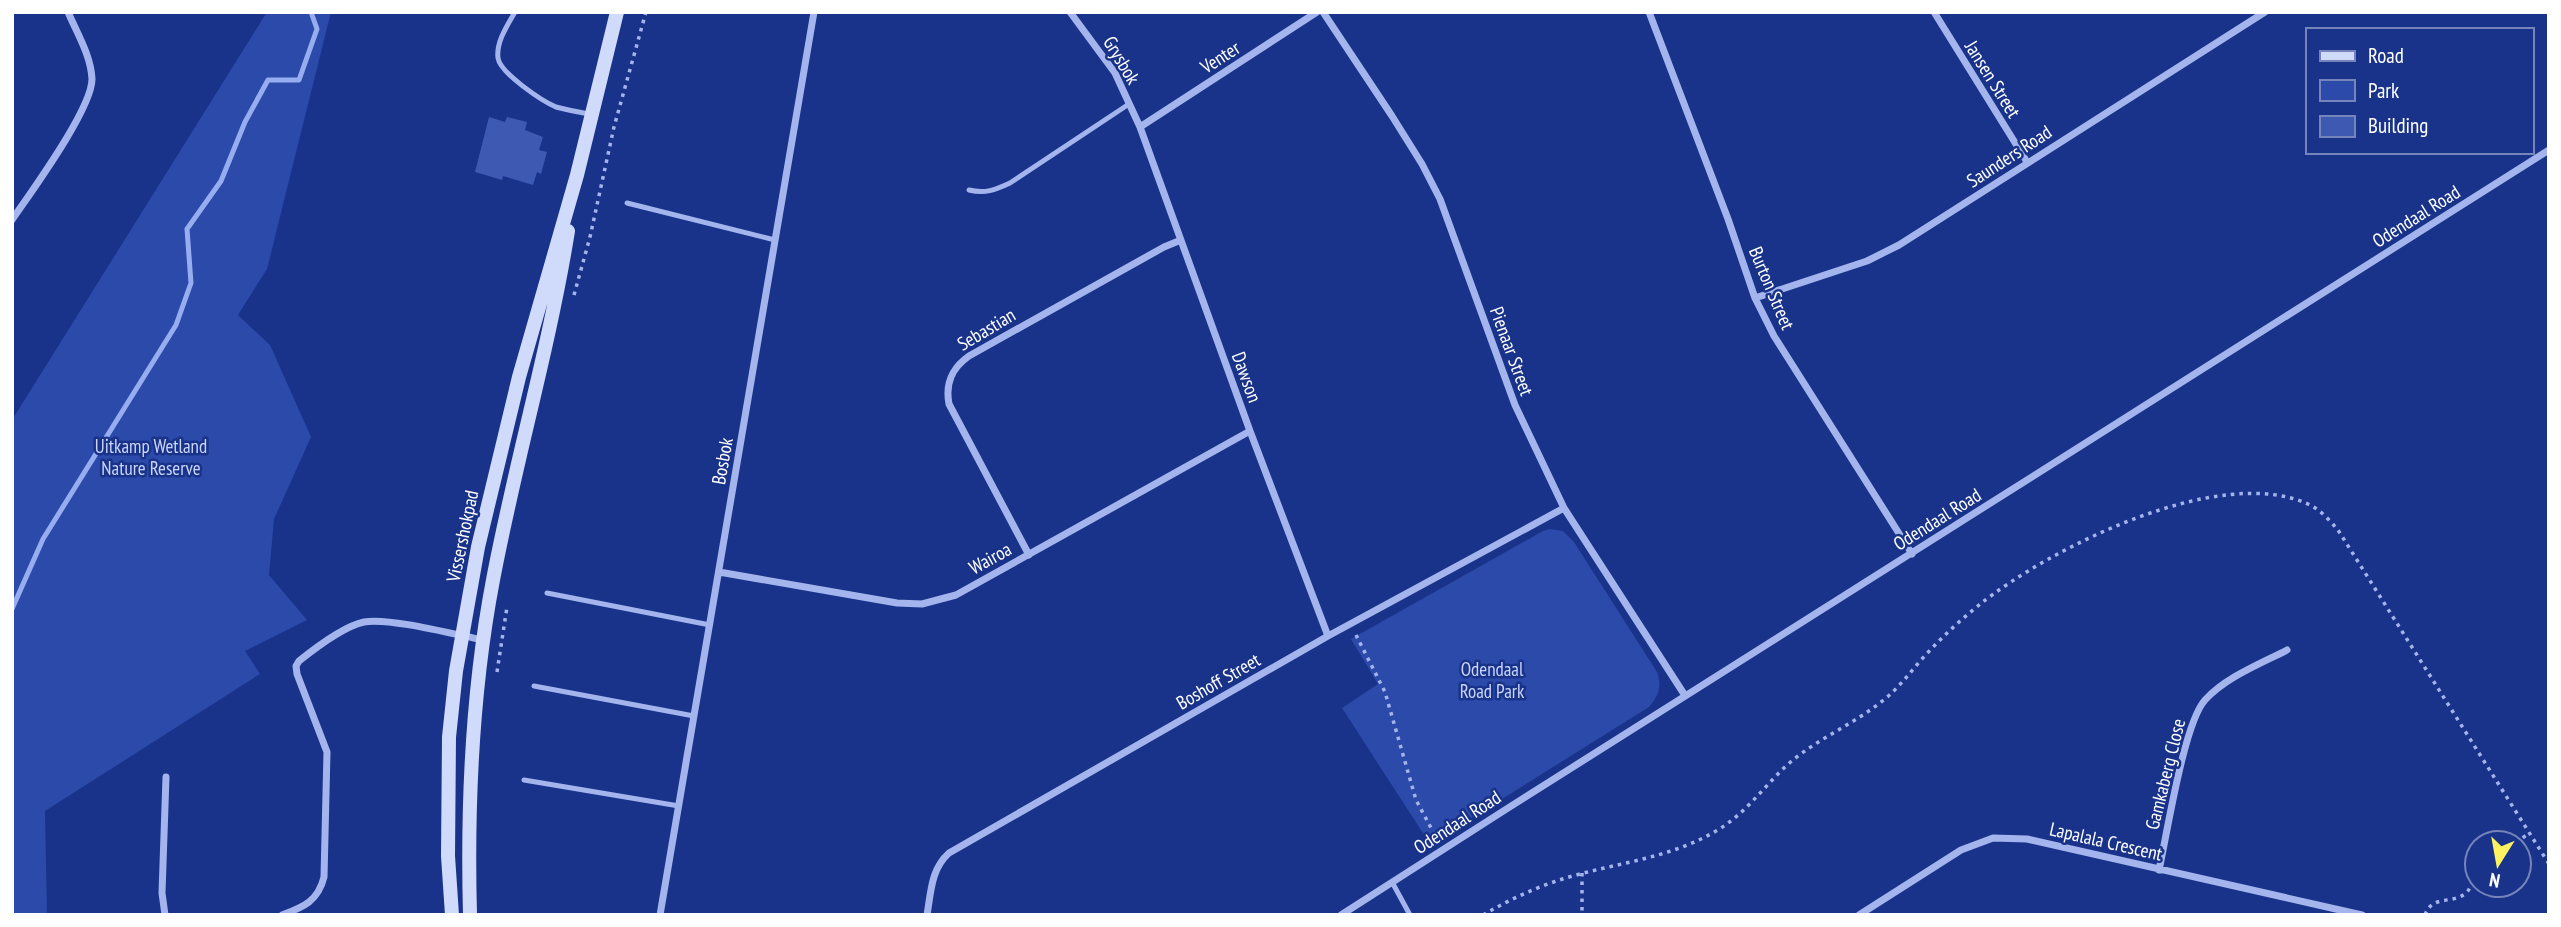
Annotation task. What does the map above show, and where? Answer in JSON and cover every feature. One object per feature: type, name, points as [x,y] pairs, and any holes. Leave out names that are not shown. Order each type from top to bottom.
[{"type":"main road","name":"Vissershokpad","points":[[452,915],[447,785],[452,711],[478,547],[519,377],[577,175],[617,12]]},
{"type":"main road","name":"Vissershokpad","points":[[470,915],[472,745],[484,641],[493,581],[563,264],[577,175]]},
{"type":"street","points":[[12,220],[76,122],[92,80],[81,41],[68,12]]},
{"type":"street","name":"Bosbok","points":[[660,915],[814,12]]},
{"type":"street","name":"Grysbok","points":[[1070,12],[1115,73],[1140,127]]},
{"type":"street","name":"Venter","points":[[1140,127],[1317,12]]},
{"type":"street","name":"Pienaar Street","points":[[1323,12],[1422,164],[1440,200],[1515,405],[1564,508],[1684,694]]},
{"type":"street","name":"Burton Street","points":[[1649,12],[1728,219],[1755,298],[1774,336],[1912,554]]},
{"type":"street","name":"Jansen Street","points":[[1934,12],[2027,162]]},
{"type":"street","points":[[2248,12],[2253,20]]},
{"type":"street","name":"Saunders Road","points":[[1755,298],[1867,261],[1899,245],[2265,12]]},
{"type":"street","name":"Dawson","points":[[1140,127],[1250,431],[1328,636]]},
{"type":"street","name":"Odendaal Road","points":[[1341,915],[1684,694],[1912,554],[2549,150]]},
{"type":"street","name":"Sebastian","points":[[1029,555],[948,404],[947,387],[954,370],[969,356],[1181,240]]},
{"type":"street","name":"Wairoa","points":[[719,572],[897,603],[922,604],[956,595],[1250,431]]},
{"type":"street","name":"Boshoff Street","points":[[927,915],[934,874],[939,862],[949,853],[1328,636],[1564,508]]},
{"type":"street","points":[[282,915],[302,908],[314,899],[324,877],[327,752],[297,674],[296,666],[299,661],[340,633],[363,622],[376,621],[484,641]]},
{"type":"street","name":"Gamkaberg Close","points":[[2159,870],[2186,747],[2197,711],[2211,694],[2227,682],[2287,650]]},
{"type":"street","points":[[165,915],[162,893],[166,777]]},
{"type":"street","name":"Lapalala Crescent","points":[[1859,915],[1961,850],[1993,838],[2027,839],[2362,915]]},
{"type":"lane","points":[[515,12],[500,39],[498,62],[505,72],[555,106],[592,114]]},
{"type":"lane","points":[[969,190],[981,193],[993,191],[1010,183],[1129,104]]},
{"type":"lane","points":[[627,203],[775,240]]},
{"type":"lane","points":[[547,593],[710,625]]},
{"type":"lane","points":[[534,687],[694,716]]},
{"type":"lane","points":[[524,780],[679,806]]},
{"type":"lane","points":[[1392,882],[1410,915]]},
{"type":"path","points":[[574,296],[614,127],[646,12]]},
{"type":"path","points":[[1483,915],[1530,891],[1582,873],[1672,850],[1713,833],[1732,821],[1807,749],[1867,712],[1892,693],[1940,640],[1981,604],[2059,553],[2094,536],[2155,513],[2204,499],[2241,493],[2277,495],[2312,506],[2338,530],[2526,829]]},
{"type":"path","points":[[497,673],[507,601]]},
{"type":"path","points":[[1350,624],[1385,692],[1416,800],[1442,850]]},
{"type":"path","points":[[2533,839],[2549,863]]},
{"type":"path","points":[[1582,873],[1582,915]]},
{"type":"path","points":[[2425,915],[2427,908],[2434,903],[2463,894]]},
{"type":"green space","name":"Uitkamp Wetland Nature Reserve","points":[[267,12],[331,12],[267,269],[238,315],[270,345],[311,437],[274,519],[269,575],[307,620],[245,651],[260,674],[45,811],[47,915],[12,915],[12,420]]},
{"type":"green space","name":"Odendaal Road Park","points":[[1550,529],[1563,531],[1574,542],[1657,672],[1657,695],[1649,707],[1430,844],[1342,708],[1378,684],[1351,639]]},
{"type":"building","points":[[489,117],[505,122],[507,117],[527,122],[525,130],[543,137],[539,150],[547,152],[541,174],[537,172],[533,185],[503,176],[502,180],[475,172]]},
{"type":"waterway","points":[[12,609],[43,539],[176,325],[191,283],[187,229],[221,181],[245,122],[268,80],[299,80],[317,29],[311,12]]}]
